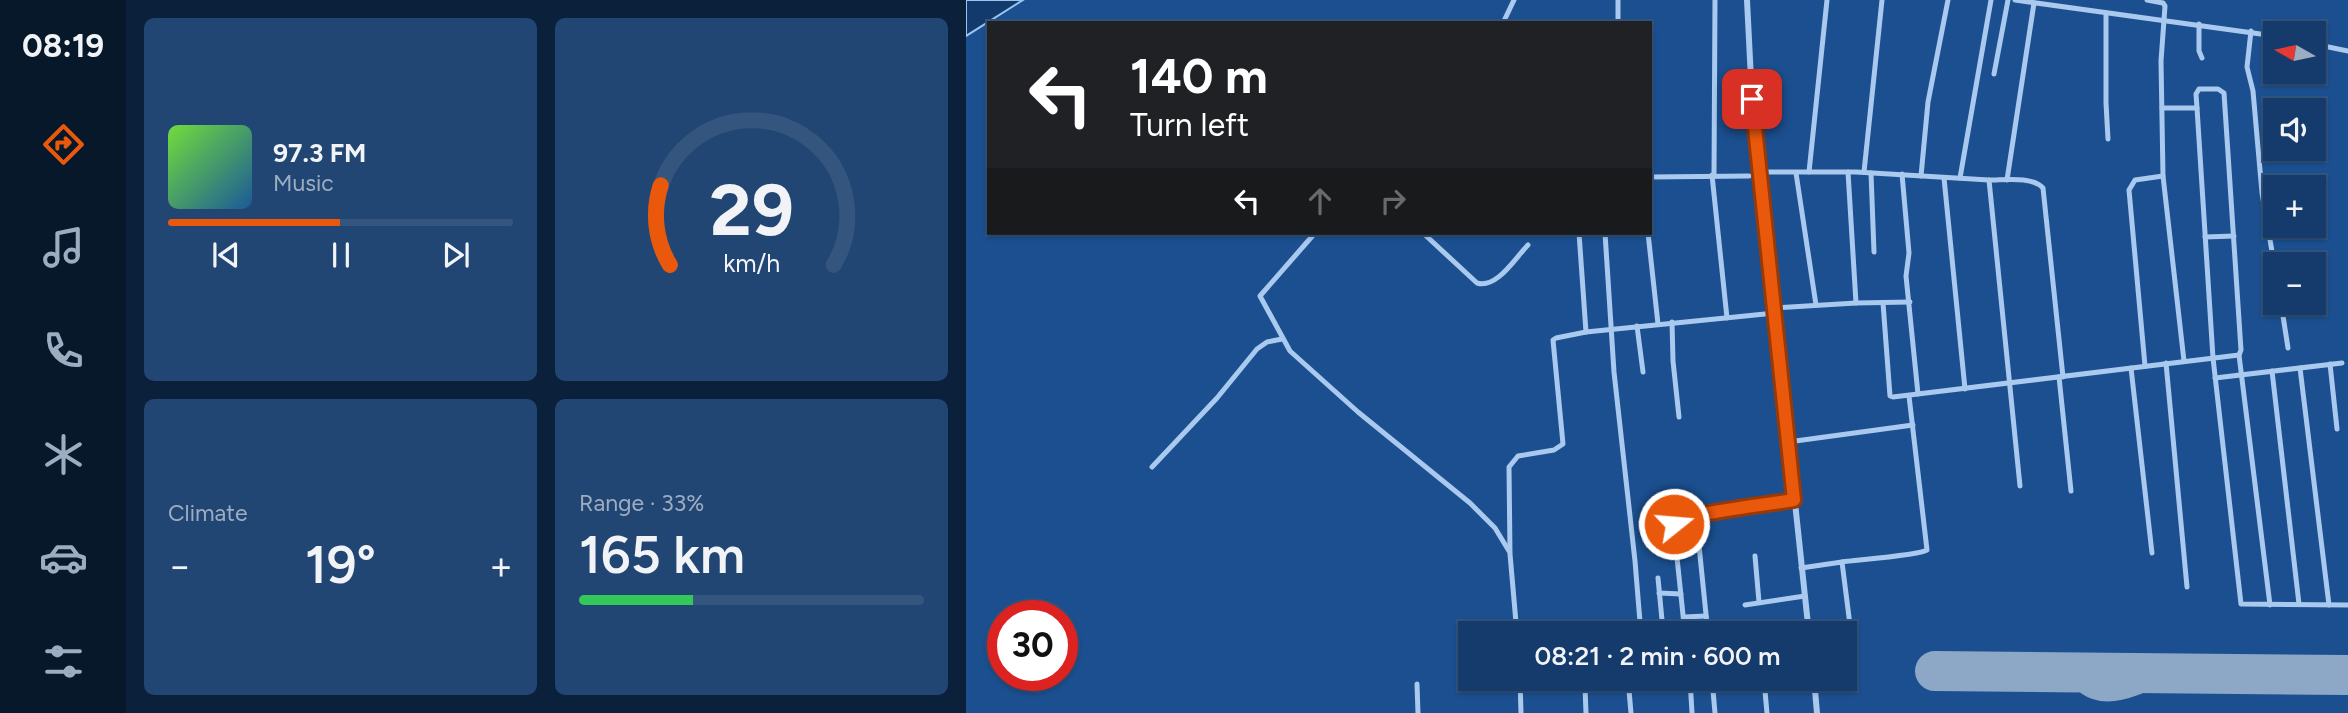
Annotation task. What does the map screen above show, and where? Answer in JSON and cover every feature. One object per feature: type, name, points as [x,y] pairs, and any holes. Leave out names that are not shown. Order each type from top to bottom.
[{"type":"street","points":[[1504,21],[1514,0]]},
{"type":"street","points":[[1618,0],[1618,21]]},
{"type":"street","points":[[1715,0],[1713,175],[1727,318]]},
{"type":"street","points":[[1747,0],[1749,69],[1759,174],[1808,621]]},
{"type":"street","points":[[1809,172],[1827,0]]},
{"type":"street","points":[[1874,252],[1867,173],[1882,0]]},
{"type":"street","points":[[1921,176],[1928,102],[1948,0]]},
{"type":"street","points":[[1960,178],[1991,0]]},
{"type":"street","points":[[1994,74],[2008,0]]},
{"type":"street","points":[[2015,0],[2047,2],[2106,13],[2263,34]]},
{"type":"street","points":[[2147,0],[2163,2],[2165,6],[2163,176],[2184,361]]},
{"type":"street","points":[[2007,180],[2034,3]]},
{"type":"street","points":[[2106,13],[2108,139]]},
{"type":"street","points":[[2199,24],[2199,51],[2202,58]]},
{"type":"street","points":[[2251,31],[2247,67],[2253,91],[2262,193],[2272,252]]},
{"type":"street","points":[[2326,46],[2348,51]]},
{"type":"street","points":[[2270,605],[2239,355],[2241,350],[2224,93],[2218,89],[2199,89],[2196,94],[2213,358],[2241,604],[2270,605],[2299,604],[2329,606],[2348,605]]},
{"type":"street","points":[[2162,108],[2197,108]]},
{"type":"street","points":[[1652,177],[1848,172],[2039,184],[2043,188],[2071,491]]},
{"type":"street","points":[[1848,172],[1856,303]]},
{"type":"street","points":[[1797,173],[1816,305]]},
{"type":"street","points":[[1902,174],[1909,253],[1906,276],[1918,394]]},
{"type":"street","points":[[2146,366],[2129,190],[2135,180],[2163,176]]},
{"type":"street","points":[[1944,178],[1965,389]]},
{"type":"street","points":[[1989,180],[2020,486]]},
{"type":"street","points":[[1313,235],[1260,296],[1282,339],[1298,359],[1358,412],[1483,515],[1495,528],[1510,554]]},
{"type":"street","points":[[1425,235],[1482,285],[1493,282],[1528,245]]},
{"type":"street","points":[[1579,235],[1586,332]]},
{"type":"street","points":[[1605,235],[1614,372],[1640,621]]},
{"type":"street","points":[[1648,235],[1658,324]]},
{"type":"street","points":[[2205,237],[2234,236]]},
{"type":"street","points":[[1516,621],[1510,554],[1509,467],[1518,456],[1554,450],[1562,446],[1553,340],[1586,332],[1727,318],[1816,305],[1910,302]]},
{"type":"street","points":[[1883,303],[1890,396],[1910,400],[1918,394],[2060,381],[2131,368],[2166,368],[2184,361],[2239,355]]},
{"type":"street","points":[[2283,315],[2288,348]]},
{"type":"street","points":[[1672,323],[1679,417]]},
{"type":"street","points":[[1637,326],[1643,372]]},
{"type":"street","points":[[1152,467],[1217,398],[1257,349],[1267,342],[1282,339]]},
{"type":"street","points":[[2215,377],[2343,363]]},
{"type":"street","points":[[2330,364],[2337,429]]},
{"type":"street","points":[[2131,368],[2152,553]]},
{"type":"street","points":[[2166,368],[2187,587]]},
{"type":"street","points":[[2300,368],[2329,606]]},
{"type":"street","points":[[2272,371],[2299,604]]},
{"type":"street","points":[[1801,568],[1889,555],[1919,554],[1927,550],[1910,400]]},
{"type":"street","points":[[1788,442],[1913,425]]},
{"type":"street","points":[[1684,621],[1674,526],[1677,521],[1794,500]]},
{"type":"street","points":[[1696,516],[1707,621]]},
{"type":"street","points":[[1755,556],[1759,603]]},
{"type":"street","points":[[1842,562],[1849,621]]},
{"type":"street","points":[[1658,578],[1662,620]]},
{"type":"street","points":[[1659,593],[1681,594]]},
{"type":"street","points":[[1745,605],[1805,596]]},
{"type":"street","points":[[1684,617],[1706,616]]},
{"type":"street","points":[[1418,684],[1418,713]]},
{"type":"street","points":[[1520,691],[1521,713]]},
{"type":"street","points":[[1585,691],[1587,713]]},
{"type":"street","points":[[1629,691],[1630,713]]},
{"type":"street","points":[[1691,691],[1692,713]]},
{"type":"street","points":[[1713,691],[1715,713]]},
{"type":"street","points":[[1765,691],[1767,713]]},
{"type":"street","points":[[1815,691],[1817,713]]},
{"type":"water","points":[[966,0],[1023,0],[987,21],[966,36]]},
{"type":"taxiway","points":[[2088,673],[2083,679],[2086,687],[2095,692],[2106,693],[2138,687],[2167,674]]},
{"type":"runway","points":[[1935,671],[2348,675]]},
{"type":"route","points":[[1674,524],[1696,516],[1794,500],[1752,99]]}]
